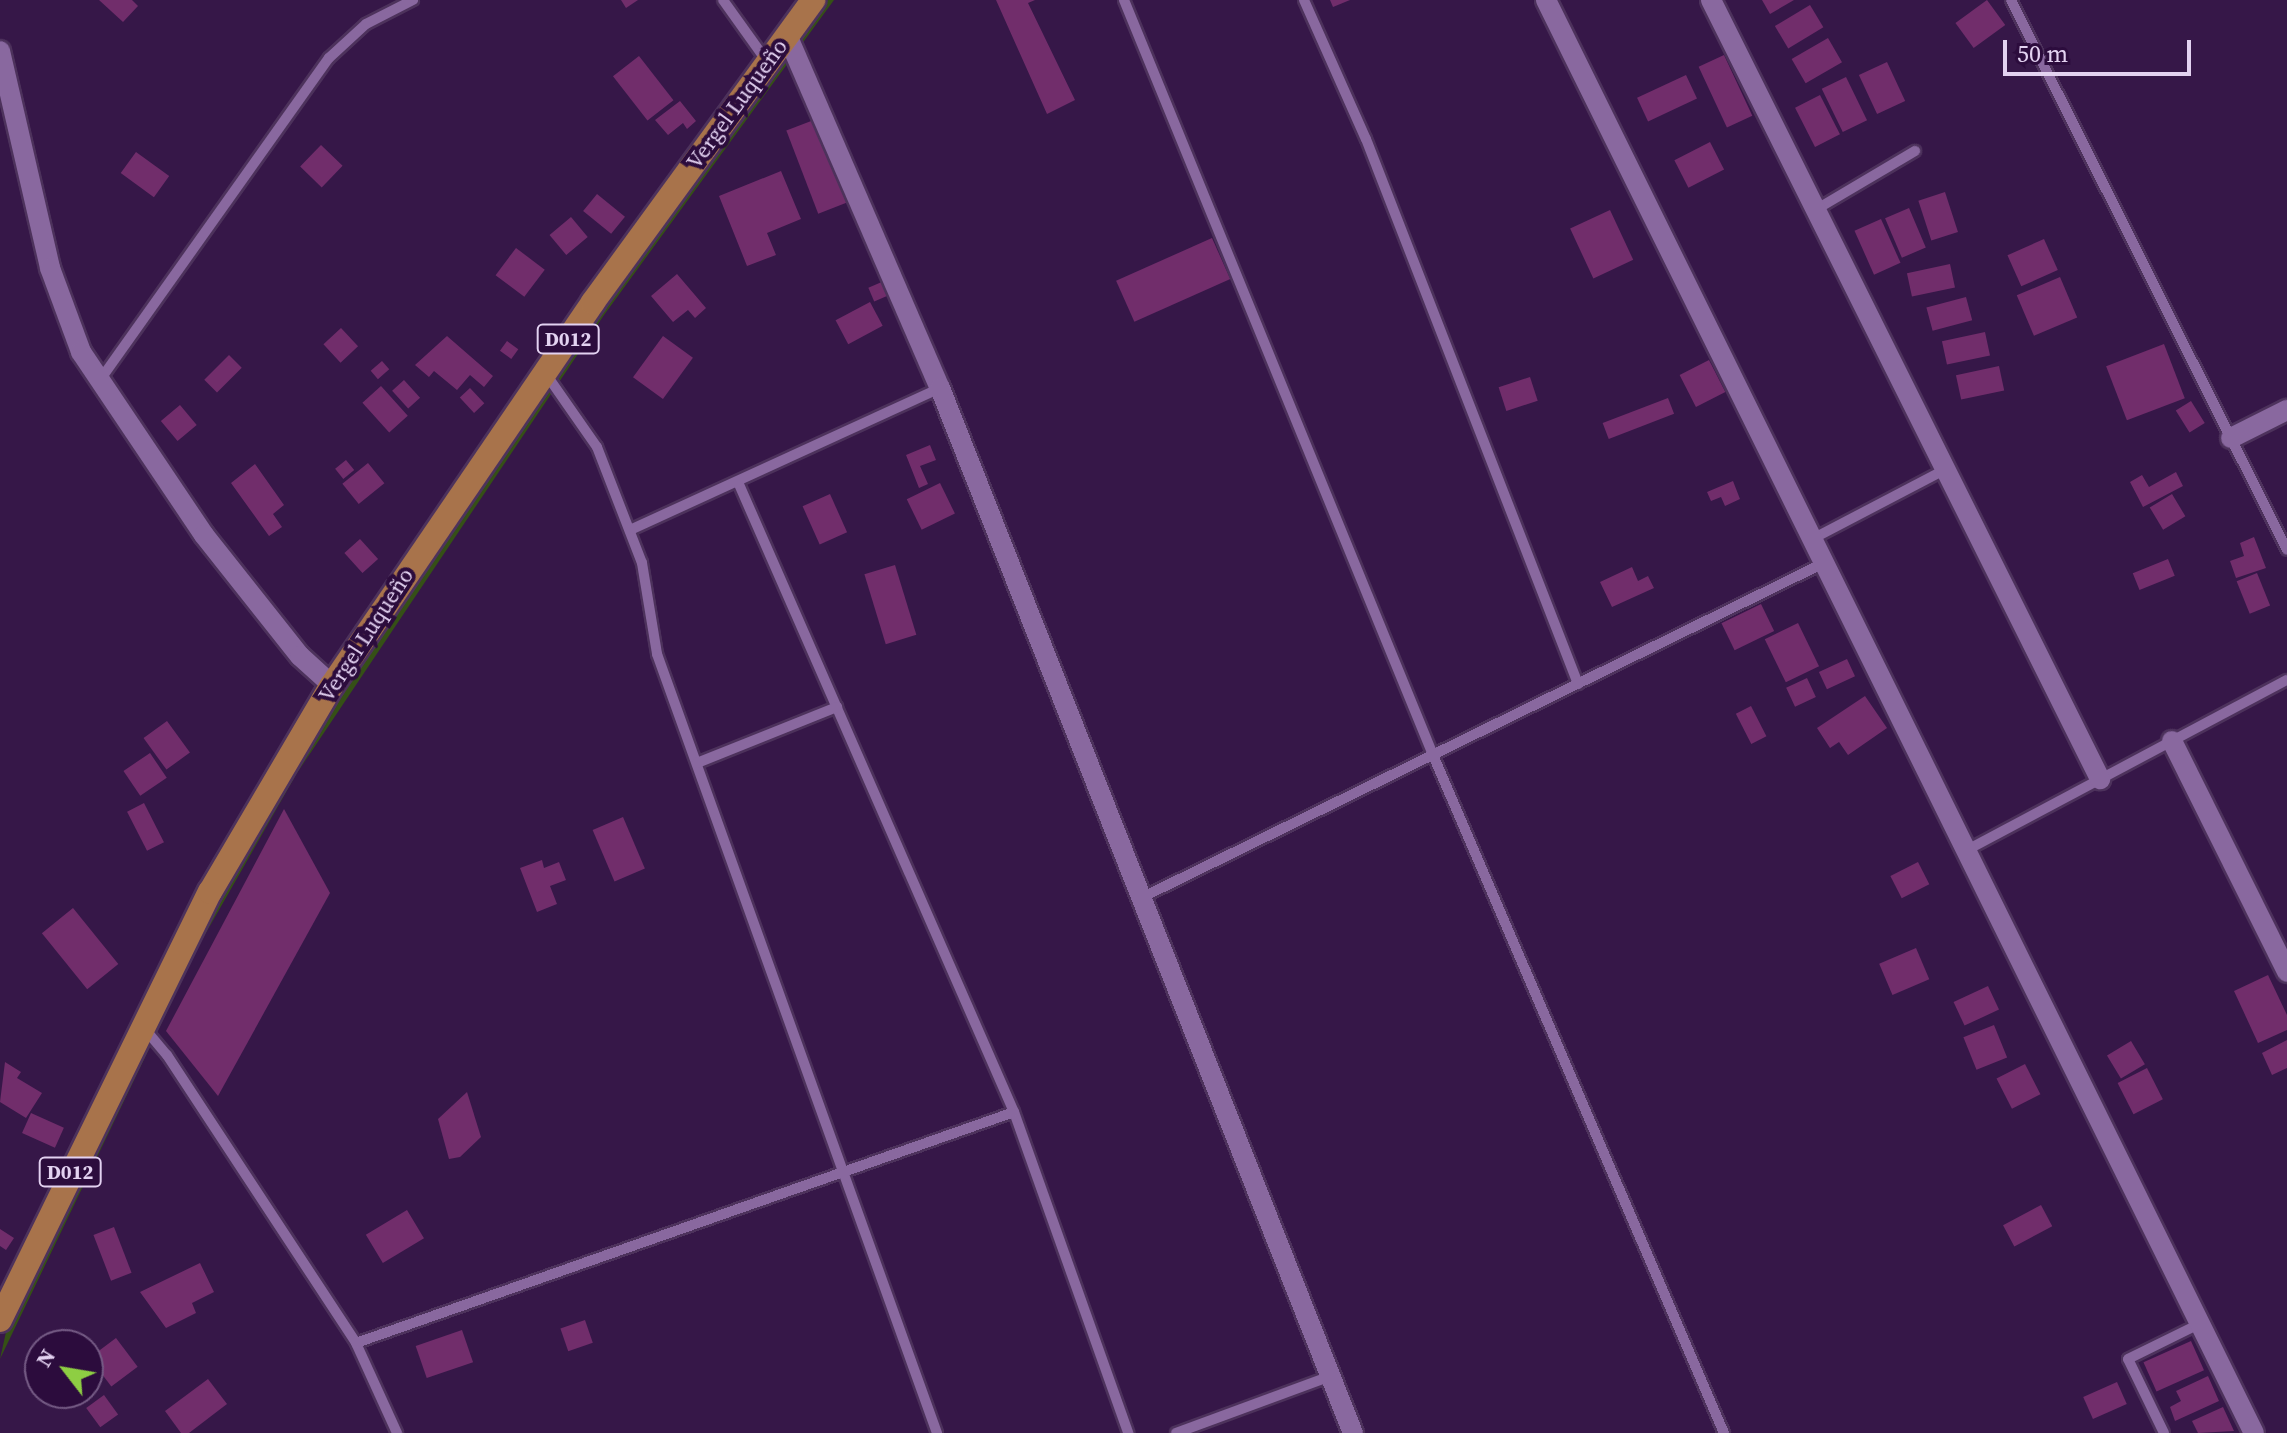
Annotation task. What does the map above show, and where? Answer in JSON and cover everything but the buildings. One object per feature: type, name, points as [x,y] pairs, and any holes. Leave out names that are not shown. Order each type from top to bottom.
[{"type":"main road","name":"Vergel Luqueño","points":[[0,1320],[141,1025],[210,892],[332,685],[546,373],[813,0]]},
{"type":"street","points":[[1546,0],[1828,561],[2254,1433]]},
{"type":"street","points":[[1711,0],[2100,779]]},
{"type":"street","points":[[787,35],[940,388],[1353,1433]]},
{"type":"street","points":[[0,51],[50,268],[81,352],[204,535],[300,656],[332,685]]},
{"type":"street","points":[[2231,438],[2287,410]]},
{"type":"street","points":[[2172,741],[2287,972]]},
{"type":"lane","points":[[99,382],[329,58],[366,24],[413,0]]},
{"type":"lane","points":[[723,0],[767,62]]},
{"type":"lane","points":[[1124,0],[1433,755],[1724,1433]]},
{"type":"lane","points":[[1304,0],[1366,139],[1578,684]]},
{"type":"lane","points":[[2011,0],[2287,550]]},
{"type":"lane","points":[[1817,209],[1915,151]]},
{"type":"lane","points":[[546,373],[597,447],[630,530],[642,563],[657,654],[937,1433]]},
{"type":"lane","points":[[630,530],[940,388]]},
{"type":"lane","points":[[1816,537],[1946,469]]},
{"type":"lane","points":[[738,482],[1014,1112],[1128,1433]]},
{"type":"lane","points":[[1143,897],[1828,561]]},
{"type":"lane","points":[[1967,850],[2287,680]]},
{"type":"lane","points":[[697,763],[837,707]]},
{"type":"lane","points":[[141,1025],[167,1055],[356,1343],[397,1433]]},
{"type":"lane","points":[[356,1343],[1014,1112]]},
{"type":"lane","points":[[2164,1433],[2128,1359],[2199,1324]]},
{"type":"lane","points":[[1176,1433],[1331,1376]]},
{"type":"green space","points":[[828,0],[834,0],[604,315],[297,773],[199,945],[0,1359],[6,1332],[124,1082],[221,892],[331,708],[600,312]]}]
